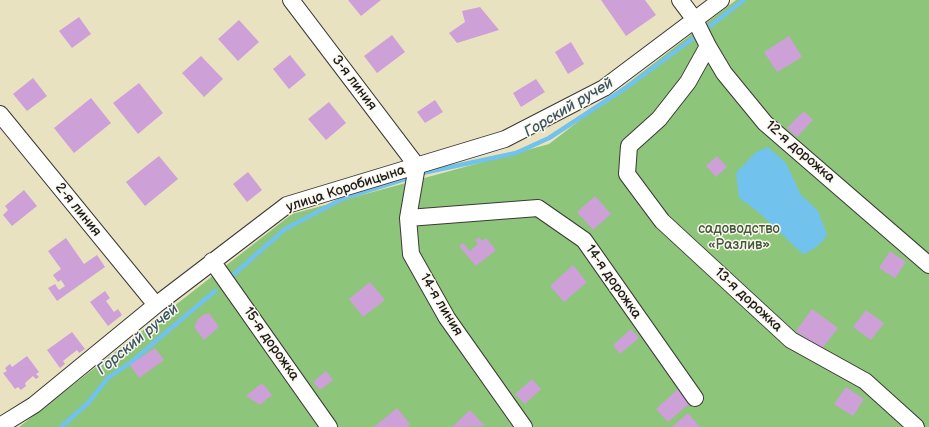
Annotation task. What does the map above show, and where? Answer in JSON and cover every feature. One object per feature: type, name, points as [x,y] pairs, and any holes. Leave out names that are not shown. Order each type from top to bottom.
[{"type":"street","name":"3-я линия","points":[[291,0],[416,166]]},
{"type":"street","name":"12-я дорожка","points":[[680,0],[695,20],[724,73],[765,123],[929,265]]},
{"type":"street","name":"улица Коробицына","points":[[0,426],[34,405],[156,305],[287,205],[505,139],[604,88],[721,0]]},
{"type":"street","name":"13-я дорожка","points":[[708,46],[688,82],[659,119],[629,146],[627,174],[662,221],[791,340],[865,381],[916,427]]},
{"type":"street","name":"2-я линия","points":[[0,114],[156,305]]},
{"type":"street","name":"14-я линия","points":[[416,166],[408,218],[411,254],[447,318],[524,427]]},
{"type":"street","name":"14-я дорожка","points":[[408,218],[538,208],[584,240],[695,398]]},
{"type":"street","name":"15-я дорожка","points":[[212,262],[329,427]]},
{"type":"green space","name":"садоводство «Разлив»","points":[[736,0],[929,0],[929,427],[19,427],[292,214],[549,144]]},
{"type":"water","points":[[768,147],[786,163],[801,195],[818,211],[827,235],[816,247],[803,254],[748,204],[739,198],[736,173],[756,152]]},
{"type":"building","points":[[348,0],[381,0],[361,16]]},
{"type":"building","points":[[601,0],[645,0],[656,15],[626,36]]},
{"type":"building","points":[[480,7],[499,30],[457,43],[449,33],[465,22],[462,11]]},
{"type":"building","points":[[79,17],[91,34],[72,48],[59,31]]},
{"type":"building","points":[[239,20],[259,42],[238,61],[218,39]]},
{"type":"building","points":[[392,35],[405,52],[377,73],[364,56]]},
{"type":"building","points":[[789,36],[802,57],[777,72],[764,52]]},
{"type":"building","points":[[571,42],[584,64],[568,74],[555,52]]},
{"type":"building","points":[[290,55],[306,75],[289,89],[273,69]]},
{"type":"building","points":[[201,56],[223,79],[204,97],[182,73]]},
{"type":"building","points":[[33,78],[47,96],[27,111],[13,94]]},
{"type":"building","points":[[536,79],[545,92],[521,107],[513,93]]},
{"type":"building","points":[[139,83],[163,113],[138,134],[113,103]]},
{"type":"building","points":[[91,98],[111,123],[74,153],[54,128]]},
{"type":"building","points":[[435,100],[443,112],[425,123],[417,112]]},
{"type":"building","points":[[329,102],[346,123],[326,140],[308,119]]},
{"type":"building","points":[[804,111],[813,120],[797,137],[787,128]]},
{"type":"building","points":[[159,156],[178,179],[145,206],[126,182]]},
{"type":"building","points":[[717,156],[727,167],[716,177],[706,166]]},
{"type":"building","points":[[248,172],[262,190],[247,202],[233,184]]},
{"type":"building","points":[[24,190],[37,206],[12,226],[3,215],[8,210],[5,206]]},
{"type":"building","points":[[595,196],[611,214],[593,230],[577,212]]},
{"type":"building","points":[[479,237],[482,241],[486,238],[496,250],[476,266],[459,246],[463,243],[470,251],[478,244],[475,240]]},
{"type":"building","points":[[66,238],[84,264],[97,255],[105,267],[57,301],[48,288],[55,284],[59,290],[65,286],[61,280],[58,282],[53,275],[61,269],[48,251]]},
{"type":"building","points":[[890,251],[906,262],[895,278],[879,268]]},
{"type":"building","points":[[573,265],[587,282],[564,302],[550,286]]},
{"type":"building","points":[[370,282],[385,300],[363,317],[349,299]]},
{"type":"building","points":[[105,291],[110,298],[106,301],[114,312],[118,309],[122,315],[108,326],[90,302]]},
{"type":"building","points":[[812,309],[838,328],[821,350],[796,331]]},
{"type":"building","points":[[866,310],[884,323],[871,340],[853,327]]},
{"type":"building","points":[[209,313],[219,327],[204,340],[194,327],[198,319]]},
{"type":"building","points":[[631,329],[639,338],[620,354],[613,345]]},
{"type":"building","points":[[72,332],[85,349],[79,353],[77,350],[63,361],[65,364],[60,368],[47,350]]},
{"type":"building","points":[[155,348],[164,360],[139,378],[130,365]]},
{"type":"building","points":[[27,356],[39,372],[36,374],[39,377],[36,379],[33,376],[25,383],[26,386],[21,390],[18,387],[15,389],[3,373],[7,371],[5,368],[10,364],[12,367]]},
{"type":"building","points":[[326,371],[333,380],[320,390],[313,382]]},
{"type":"building","points":[[532,379],[541,389],[525,404],[515,394]]},
{"type":"building","points":[[262,383],[272,395],[260,405],[246,396]]},
{"type":"building","points":[[846,387],[864,399],[853,416],[834,404]]},
{"type":"building","points":[[678,389],[690,403],[668,422],[656,409]]},
{"type":"building","points":[[397,408],[410,424],[407,427],[374,427]]},
{"type":"building","points":[[470,410],[485,426],[452,427]]},
{"type":"building","points":[[688,413],[700,427],[672,427]]},
{"type":"waterway","name":"Горский ручей","points":[[706,29],[744,0]]},
{"type":"waterway","name":"Горский ручей","points":[[418,174],[516,153],[549,138],[627,87],[695,37]]},
{"type":"waterway","name":"Горский ручей","points":[[232,276],[285,229],[344,198],[405,179]]},
{"type":"waterway","name":"Горский ручей","points":[[61,427],[87,404],[109,377],[130,363],[215,291]]}]
